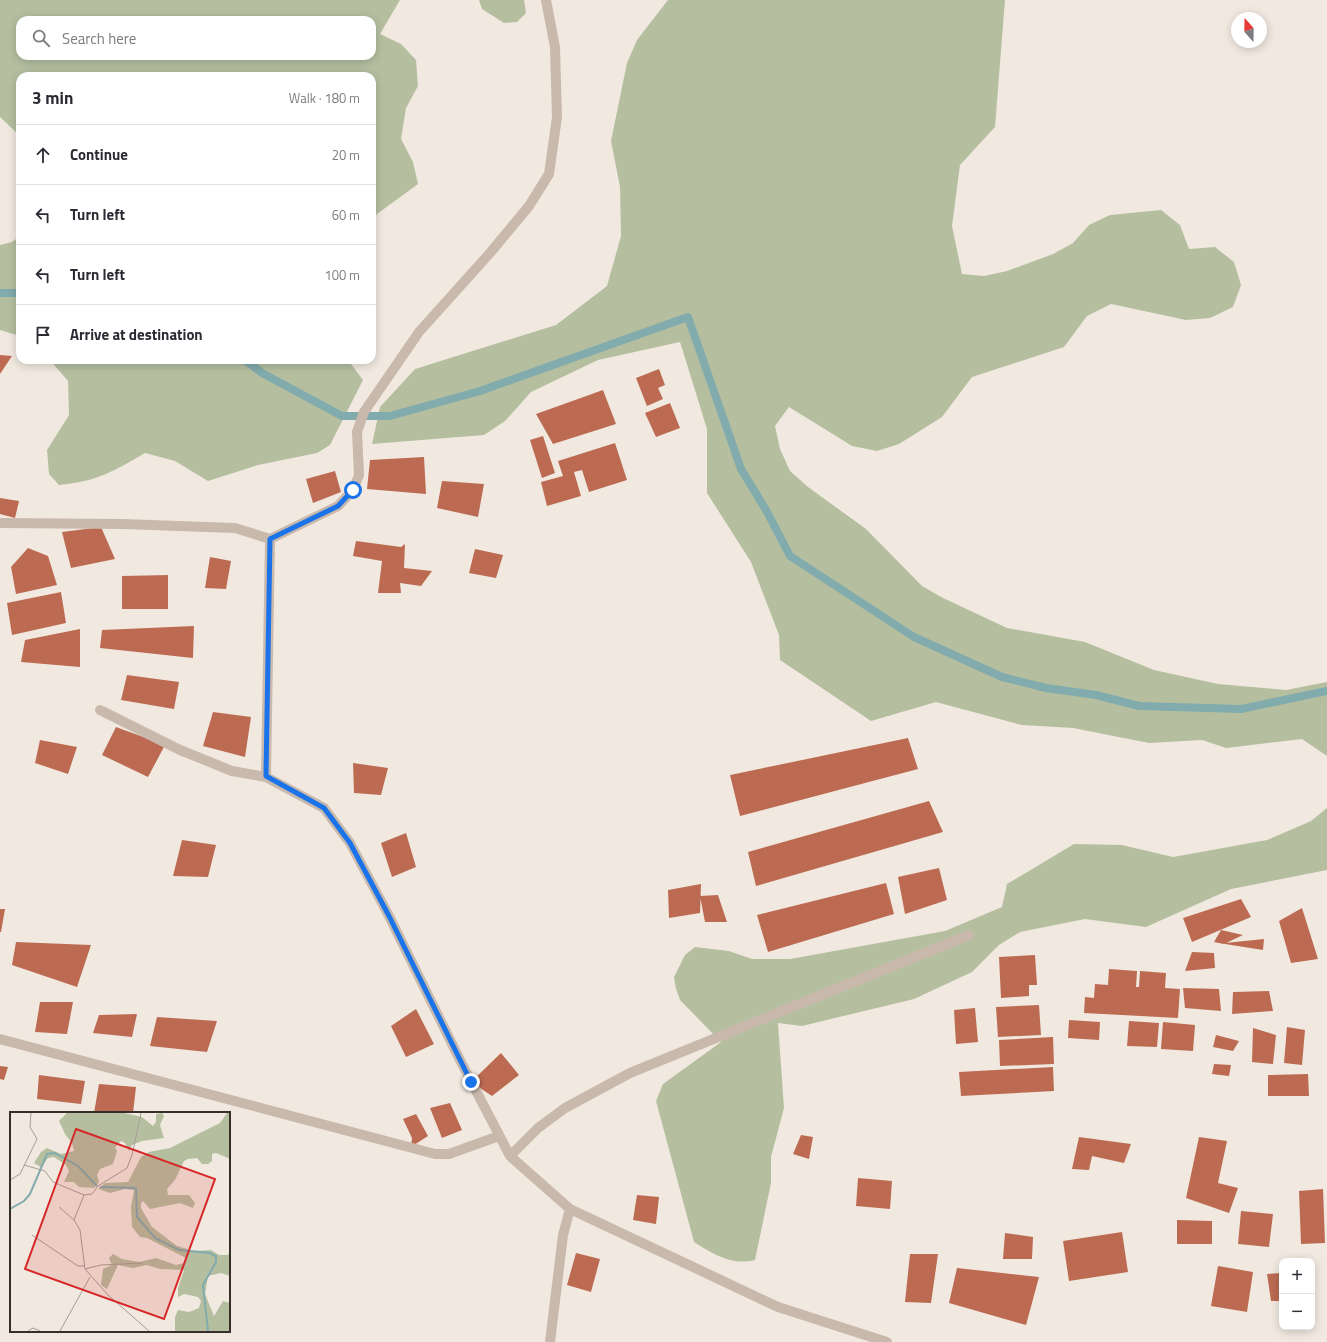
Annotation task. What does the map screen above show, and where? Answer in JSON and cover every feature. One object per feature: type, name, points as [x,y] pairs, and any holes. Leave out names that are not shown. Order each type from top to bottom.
[{"type":"street","points":[[0,524],[123,524],[235,528],[270,539],[338,506],[353,490],[359,475],[357,432],[364,412],[419,332],[490,253],[529,206],[549,174],[557,117],[555,47],[546,0]]},
{"type":"street","points":[[266,776],[270,539]]},
{"type":"street","points":[[100,710],[195,756],[232,771],[266,776],[324,808],[350,843],[389,916],[460,1060],[510,1156],[570,1209],[778,1307],[888,1342]]},
{"type":"street","points":[[510,1156],[538,1128],[565,1108],[630,1073],[969,935]]},
{"type":"street","points":[[0,1039],[435,1154],[449,1154],[461,1151],[499,1136]]},
{"type":"street","points":[[550,1342],[563,1235],[570,1209]]},
{"type":"green space","points":[[0,0],[400,0],[380,34],[401,44],[416,60],[418,86],[406,108],[401,139],[413,162],[418,184],[376,215],[376,72],[16,72],[16,132],[0,117]]},
{"type":"green space","points":[[479,0],[524,0],[526,13],[517,22],[504,23],[482,9]]},
{"type":"green space","points":[[668,0],[1005,0],[995,127],[960,165],[952,226],[962,274],[984,276],[1007,271],[1053,254],[1073,243],[1089,225],[1110,215],[1161,210],[1180,225],[1189,249],[1215,247],[1234,262],[1241,285],[1233,307],[1210,318],[1186,320],[1111,304],[1087,316],[1064,347],[972,377],[942,417],[899,444],[877,451],[852,446],[789,407],[775,426],[780,449],[790,471],[808,487],[866,529],[922,586],[943,598],[1007,628],[1085,642],[1154,670],[1218,684],[1286,690],[1327,682],[1327,756],[1302,739],[1226,748],[1202,740],[1149,743],[1073,728],[1022,725],[936,702],[871,721],[780,660],[779,635],[751,562],[707,493],[707,429],[680,342],[598,360],[531,392],[505,421],[484,435],[372,444],[380,407],[415,369],[556,325],[607,286],[621,236],[620,187],[611,141],[627,63],[637,40]]},
{"type":"green space","points":[[16,239],[16,335],[0,330],[0,245],[12,242]]},
{"type":"green space","points":[[53,364],[351,364],[363,380],[330,445],[317,453],[258,465],[208,481],[175,461],[145,453],[104,475],[84,481],[59,485],[49,474],[47,450],[69,415],[68,381]]},
{"type":"green space","points":[[1327,808],[1327,870],[1231,889],[1146,927],[1085,919],[1020,932],[999,945],[972,972],[914,999],[802,1026],[778,1023],[784,1108],[771,1157],[771,1183],[755,1260],[738,1261],[723,1258],[694,1242],[656,1101],[663,1084],[721,1042],[680,1000],[676,989],[674,977],[685,955],[695,947],[729,951],[752,959],[790,959],[945,931],[1002,907],[1007,884],[1074,844],[1122,845],[1173,857],[1267,840],[1311,821]]},
{"type":"building","points":[[0,355],[12,356],[0,374]]},
{"type":"building","points":[[659,369],[665,385],[658,388],[663,399],[647,406],[636,378]]},
{"type":"building","points":[[603,390],[616,424],[553,444],[536,414]]},
{"type":"building","points":[[670,403],[680,428],[656,437],[645,413]]},
{"type":"building","points":[[543,436],[555,473],[542,478],[530,440]]},
{"type":"building","points":[[615,443],[627,480],[589,492],[582,470],[574,472],[581,496],[547,506],[541,482],[563,476],[558,461]]},
{"type":"building","points":[[424,457],[426,494],[367,489],[370,460]]},
{"type":"building","points":[[335,471],[341,492],[313,503],[306,479]]},
{"type":"building","points":[[442,481],[484,484],[478,517],[437,508]]},
{"type":"building","points":[[0,498],[19,501],[15,518],[0,514]]},
{"type":"building","points":[[101,527],[115,559],[71,568],[62,532]]},
{"type":"building","points":[[356,541],[401,547],[405,544],[404,568],[432,571],[421,586],[400,583],[401,593],[378,593],[382,561],[353,556]]},
{"type":"building","points":[[28,548],[48,556],[57,585],[16,594],[11,567]]},
{"type":"building","points":[[475,549],[503,555],[496,578],[469,573]]},
{"type":"building","points":[[210,557],[231,561],[226,589],[205,588]]},
{"type":"building","points":[[168,575],[168,609],[122,609],[122,576]]},
{"type":"building","points":[[61,592],[66,623],[12,635],[7,603]]},
{"type":"building","points":[[194,626],[193,658],[100,648],[102,630]]},
{"type":"building","points":[[80,629],[80,667],[21,662],[25,640]]},
{"type":"building","points":[[127,675],[179,682],[174,709],[121,700]]},
{"type":"building","points":[[213,712],[251,717],[245,757],[203,746]]},
{"type":"building","points":[[116,727],[165,745],[148,777],[102,755]]},
{"type":"building","points":[[908,738],[918,769],[740,816],[730,775]]},
{"type":"building","points":[[40,740],[77,747],[68,774],[35,763]]},
{"type":"building","points":[[353,763],[388,768],[381,795],[354,793]]},
{"type":"building","points":[[929,801],[943,832],[756,886],[748,852]]},
{"type":"building","points":[[406,833],[416,867],[392,877],[381,843]]},
{"type":"building","points":[[182,840],[216,845],[208,877],[173,876]]},
{"type":"building","points":[[939,868],[947,900],[905,914],[898,877]]},
{"type":"building","points":[[886,883],[894,914],[768,952],[757,915]]},
{"type":"building","points":[[701,884],[700,913],[669,918],[668,890]]},
{"type":"building","points":[[718,895],[727,922],[705,922],[700,896]]},
{"type":"building","points":[[1241,899],[1251,917],[1192,942],[1183,918]]},
{"type":"building","points":[[1302,908],[1318,959],[1291,963],[1279,921]]},
{"type":"building","points":[[0,909],[5,909],[1,932],[0,932]]},
{"type":"building","points":[[1221,930],[1243,935],[1224,944],[1214,942]]},
{"type":"building","points":[[1264,939],[1263,950],[1225,944],[1225,943]]},
{"type":"building","points":[[16,942],[91,945],[77,987],[12,965]]},
{"type":"building","points":[[1192,952],[1214,953],[1215,968],[1185,971]]},
{"type":"building","points":[[1035,955],[1037,985],[1029,985],[1029,996],[1001,998],[999,957]]},
{"type":"building","points":[[1109,969],[1137,971],[1136,987],[1139,987],[1140,971],[1166,973],[1165,988],[1180,989],[1178,1018],[1084,1013],[1085,997],[1094,998],[1095,984],[1108,985]]},
{"type":"building","points":[[1183,988],[1219,989],[1221,1011],[1185,1008]]},
{"type":"building","points":[[1269,991],[1273,1011],[1232,1014],[1233,992]]},
{"type":"building","points":[[40,1002],[73,1002],[67,1034],[35,1032]]},
{"type":"building","points":[[1039,1005],[1041,1035],[998,1037],[996,1007]]},
{"type":"building","points":[[975,1008],[978,1042],[956,1044],[954,1010]]},
{"type":"building","points":[[416,1009],[434,1044],[406,1057],[391,1026]]},
{"type":"building","points":[[137,1014],[132,1037],[93,1033],[99,1015]]},
{"type":"building","points":[[157,1017],[217,1021],[207,1052],[150,1046]]},
{"type":"building","points":[[1069,1020],[1100,1022],[1099,1040],[1068,1038]]},
{"type":"building","points":[[1129,1021],[1159,1023],[1157,1047],[1127,1046]]},
{"type":"building","points":[[1163,1022],[1195,1025],[1193,1051],[1161,1049]]},
{"type":"building","points":[[1287,1027],[1305,1030],[1302,1065],[1284,1063]]},
{"type":"building","points":[[1253,1028],[1276,1035],[1273,1064],[1252,1062]]},
{"type":"building","points":[[1216,1035],[1239,1041],[1233,1051],[1213,1047]]},
{"type":"building","points":[[1053,1037],[1054,1064],[1000,1066],[999,1040]]},
{"type":"building","points":[[501,1053],[519,1075],[492,1096],[471,1082]]},
{"type":"building","points":[[1214,1064],[1231,1065],[1229,1076],[1212,1074]]},
{"type":"building","points":[[0,1066],[8,1067],[4,1080],[0,1079]]},
{"type":"building","points":[[1053,1067],[1054,1091],[961,1096],[959,1072]]},
{"type":"building","points":[[1308,1074],[1309,1096],[1268,1096],[1268,1075]]},
{"type":"building","points":[[39,1075],[85,1081],[81,1104],[37,1099]]},
{"type":"building","points":[[99,1084],[136,1087],[133,1112],[94,1112]]},
{"type":"building","points":[[450,1103],[462,1130],[442,1138],[430,1108]]},
{"type":"building","points":[[416,1114],[428,1136],[411,1147],[412,1138],[403,1119]]},
{"type":"building","points":[[801,1135],[813,1137],[809,1159],[793,1154]]},
{"type":"building","points":[[1079,1137],[1131,1144],[1124,1163],[1092,1156],[1089,1170],[1072,1169]]},
{"type":"building","points":[[1199,1137],[1227,1141],[1218,1183],[1238,1188],[1229,1213],[1186,1198]]},
{"type":"building","points":[[858,1178],[892,1181],[890,1209],[856,1206]]},
{"type":"building","points":[[1323,1189],[1325,1243],[1301,1244],[1299,1191]]},
{"type":"building","points":[[637,1195],[659,1197],[656,1224],[633,1220]]},
{"type":"building","points":[[1241,1211],[1273,1214],[1269,1247],[1238,1244]]},
{"type":"building","points":[[1177,1220],[1212,1221],[1212,1244],[1177,1244]]},
{"type":"building","points":[[1122,1232],[1128,1272],[1069,1281],[1063,1241]]},
{"type":"building","points":[[1005,1233],[1033,1237],[1032,1259],[1003,1259]]},
{"type":"building","points":[[576,1253],[600,1259],[591,1292],[567,1285]]},
{"type":"building","points":[[910,1254],[938,1254],[931,1303],[905,1302]]},
{"type":"building","points":[[1218,1266],[1253,1272],[1247,1312],[1211,1306]]},
{"type":"building","points":[[957,1268],[1039,1277],[1026,1325],[949,1303]]},
{"type":"building","points":[[1279,1273],[1279,1301],[1271,1301],[1267,1274]]},
{"type":"waterway","points":[[0,293],[16,293]]},
{"type":"waterway","points":[[250,364],[262,373],[342,416],[390,416],[480,391],[688,317],[741,469],[766,510],[790,556],[914,637],[1002,677],[1046,688],[1096,695],[1139,706],[1241,709],[1327,691]]},
{"type":"route","points":[[353,490],[338,506],[294,529],[270,539],[266,698],[266,776],[324,808],[350,843],[389,916],[471,1082]]}]
